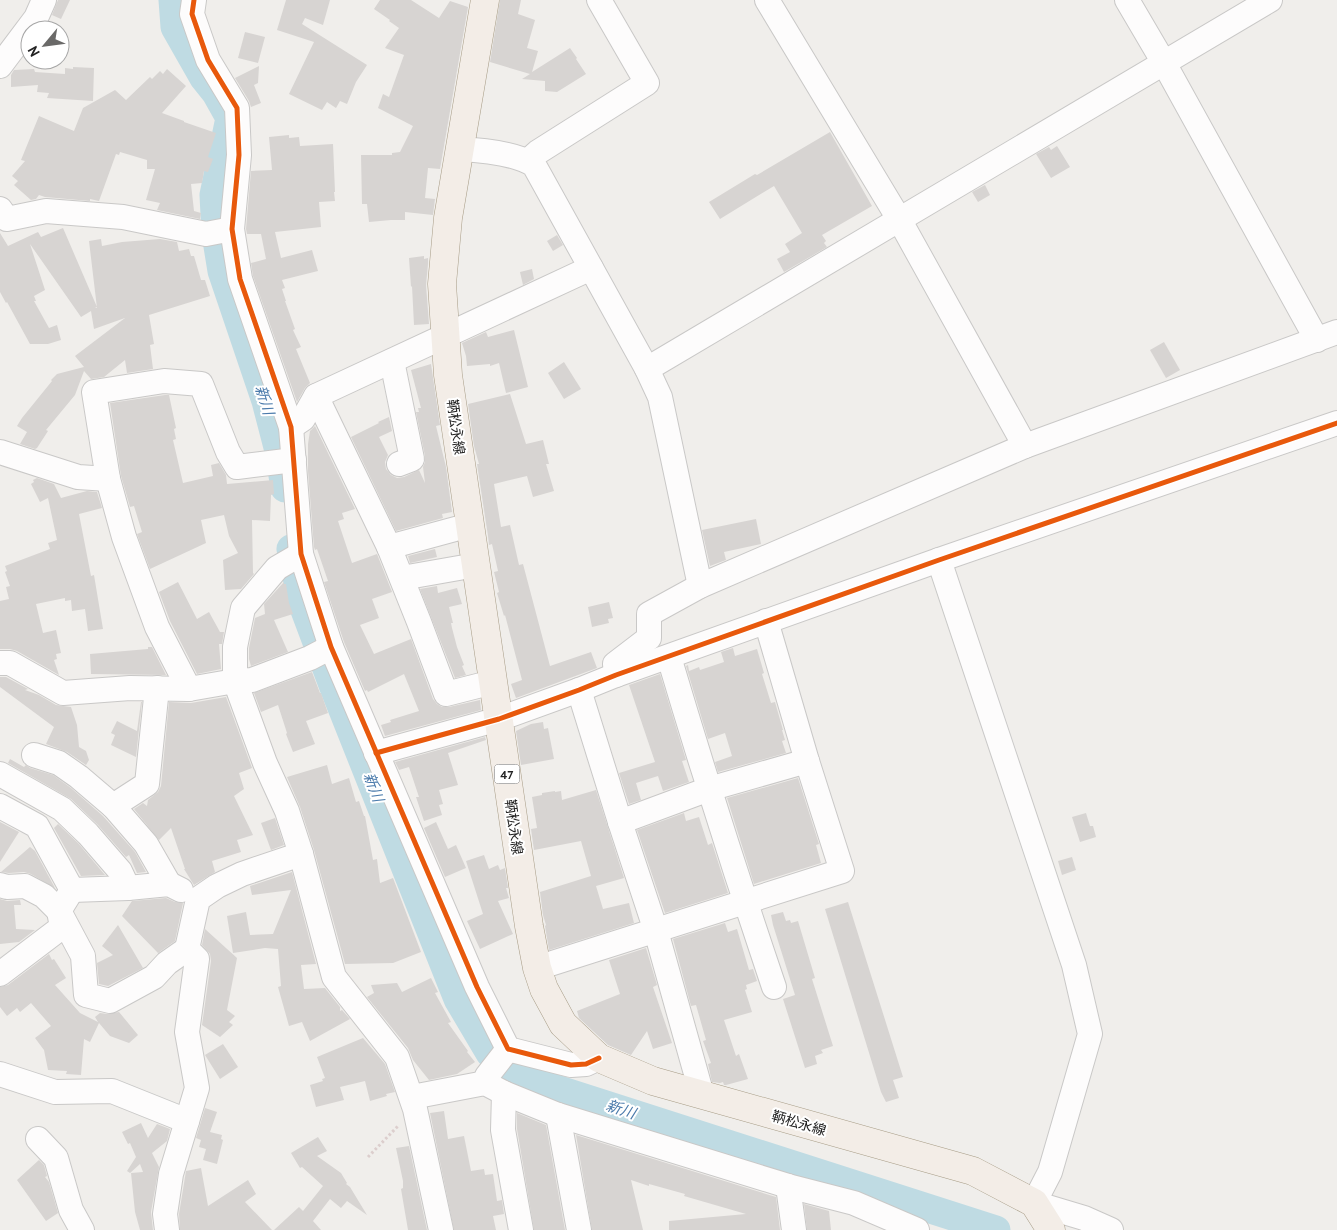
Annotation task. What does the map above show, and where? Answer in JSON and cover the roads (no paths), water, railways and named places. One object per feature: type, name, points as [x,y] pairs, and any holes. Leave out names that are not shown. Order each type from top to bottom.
[{"type":"main road","name":"鞆松永線","points":[[485,0],[448,218],[442,284],[448,375],[529,926],[537,968],[544,989],[563,1024],[599,1058],[652,1080],[972,1171],[1042,1216]]},
{"type":"street","points":[[0,66],[36,18],[44,0]]},
{"type":"street","points":[[194,0],[192,14],[208,60],[237,108],[239,155],[232,229],[240,278],[291,426],[301,554],[331,647],[477,986],[508,1050]]},
{"type":"street","points":[[528,161],[538,152],[647,83],[599,0]]},
{"type":"street","points":[[767,0],[899,219],[1026,446]]},
{"type":"street","points":[[616,675],[614,664],[649,638],[649,614],[700,586],[1026,446],[1327,336],[1127,0]]},
{"type":"street","points":[[647,369],[1270,0]]},
{"type":"street","points":[[459,149],[488,151],[528,161],[534,165],[647,369],[660,398],[700,586]]},
{"type":"street","points":[[0,209],[7,219],[46,211],[123,217],[206,234],[232,229]]},
{"type":"street","points":[[291,426],[303,419],[316,396],[591,268]]},
{"type":"street","points":[[392,361],[412,459],[399,464]]},
{"type":"street","points":[[189,689],[157,627],[124,537],[108,479],[94,392],[164,381],[201,384],[228,452],[237,467],[294,460]]},
{"type":"street","points":[[316,396],[389,546],[446,694],[493,682]]},
{"type":"street","points":[[376,753],[499,719],[766,621],[1337,423]]},
{"type":"street","points":[[0,452],[78,477],[108,479]]},
{"type":"street","points":[[389,546],[470,525]]},
{"type":"street","points":[[301,554],[277,568],[243,608],[234,647],[235,682],[265,763],[287,811],[301,854],[334,977],[398,1057],[414,1103],[441,1230]]},
{"type":"street","points":[[939,560],[1074,965],[1090,1034],[1050,1172],[1042,1216],[1084,1218],[1111,1230]]},
{"type":"street","points":[[402,578],[476,565]]},
{"type":"street","points":[[537,968],[842,871],[766,621]]},
{"type":"street","points":[[0,663],[10,663],[63,693],[130,688],[189,689],[252,680],[310,658],[331,647]]},
{"type":"street","points":[[669,657],[709,789],[774,987]]},
{"type":"street","points":[[113,806],[147,784],[157,688]]},
{"type":"street","points":[[579,690],[656,931],[702,1095]]},
{"type":"street","points":[[34,755],[59,763],[79,777],[113,806],[146,844],[169,884],[198,900]]},
{"type":"street","points":[[620,822],[709,789],[808,761]]},
{"type":"street","points":[[0,774],[62,809],[88,834],[120,871],[128,888]]},
{"type":"street","points":[[0,806],[37,826],[72,890]]},
{"type":"street","points":[[0,886],[7,888],[25,886],[44,896],[59,911],[83,956],[86,995],[110,1001],[154,977],[167,963],[186,949],[198,900],[216,886],[242,874],[301,854]]},
{"type":"street","points":[[72,890],[169,884]]},
{"type":"street","points":[[0,974],[62,927],[59,911],[72,890]]},
{"type":"street","points":[[167,1230],[166,1214],[171,1174],[197,1088],[188,1032],[197,959],[186,949]]},
{"type":"street","points":[[508,1050],[570,1065],[586,1064],[599,1058]]},
{"type":"street","points":[[508,1050],[492,1084],[503,1130],[521,1230]]},
{"type":"street","points":[[0,1074],[55,1092],[112,1091],[187,1121]]},
{"type":"street","points":[[414,1103],[492,1084],[558,1115],[788,1186],[854,1203],[917,1230]]},
{"type":"street","points":[[558,1115],[579,1230]]},
{"type":"street","points":[[38,1139],[56,1158],[71,1210],[82,1230]]},
{"type":"street","points":[[788,1186],[794,1230]]},
{"type":"waterway","name":"新川","points":[[173,0],[175,27],[204,78],[216,93],[230,118],[214,195],[216,234],[222,271],[266,401],[279,451],[285,488]]},
{"type":"waterway","name":"新川","points":[[291,549],[303,605],[333,685],[458,999],[490,1053],[525,1079],[996,1230]]}]
